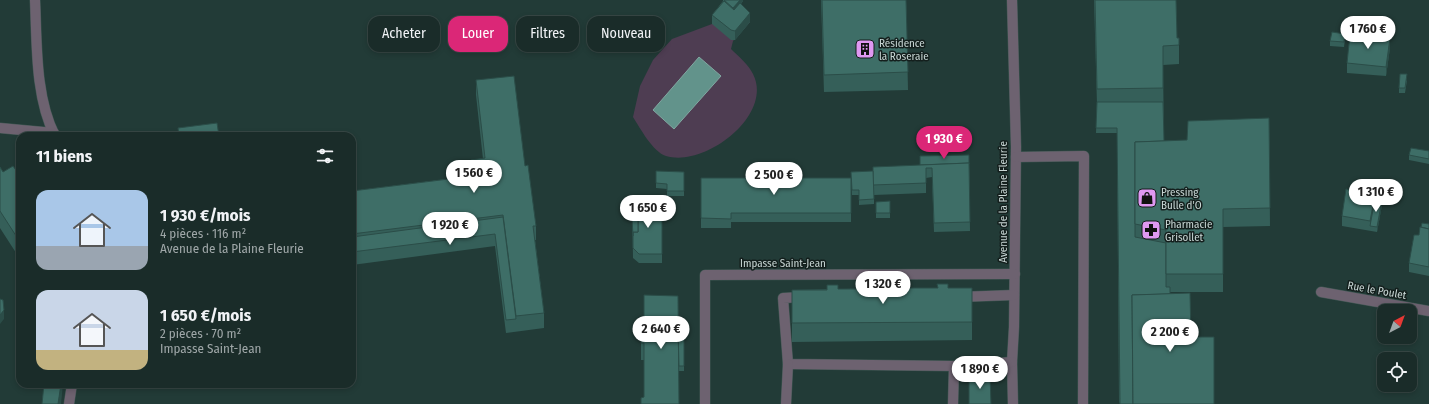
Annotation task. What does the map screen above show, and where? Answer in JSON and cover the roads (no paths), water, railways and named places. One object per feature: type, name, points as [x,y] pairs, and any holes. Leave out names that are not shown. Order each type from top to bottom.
[{"type":"street","points":[[35,0],[40,80],[53,132]]},
{"type":"street","name":"Avenue de la Plaine Fleurie","points":[[1012,0],[1016,157],[1012,362],[1013,404]]},
{"type":"street","points":[[0,128],[36,132]]},
{"type":"street","points":[[1016,157],[1084,156],[1083,404]]},
{"type":"street","name":"Impasse Saint-Jean","points":[[705,404],[705,275],[1014,274]]},
{"type":"street","name":"Rue le Poulet","points":[[1321,292],[1429,311]]},
{"type":"street","points":[[946,297],[1014,295]]},
{"type":"street","points":[[786,404],[788,364],[784,298],[814,297]]},
{"type":"street","points":[[788,364],[954,366],[1012,362]]},
{"type":"street","points":[[953,404],[954,366]]},
{"type":"street","points":[[69,404],[71,388]]},
{"type":"place","name":"Résidence la Roseraie","points":[[865,49]]},
{"type":"place","name":"Pressing Bulle d'O","points":[[1147,198]]},
{"type":"place","name":"Pharmacie Grisollet","points":[[1151,230]]}]
